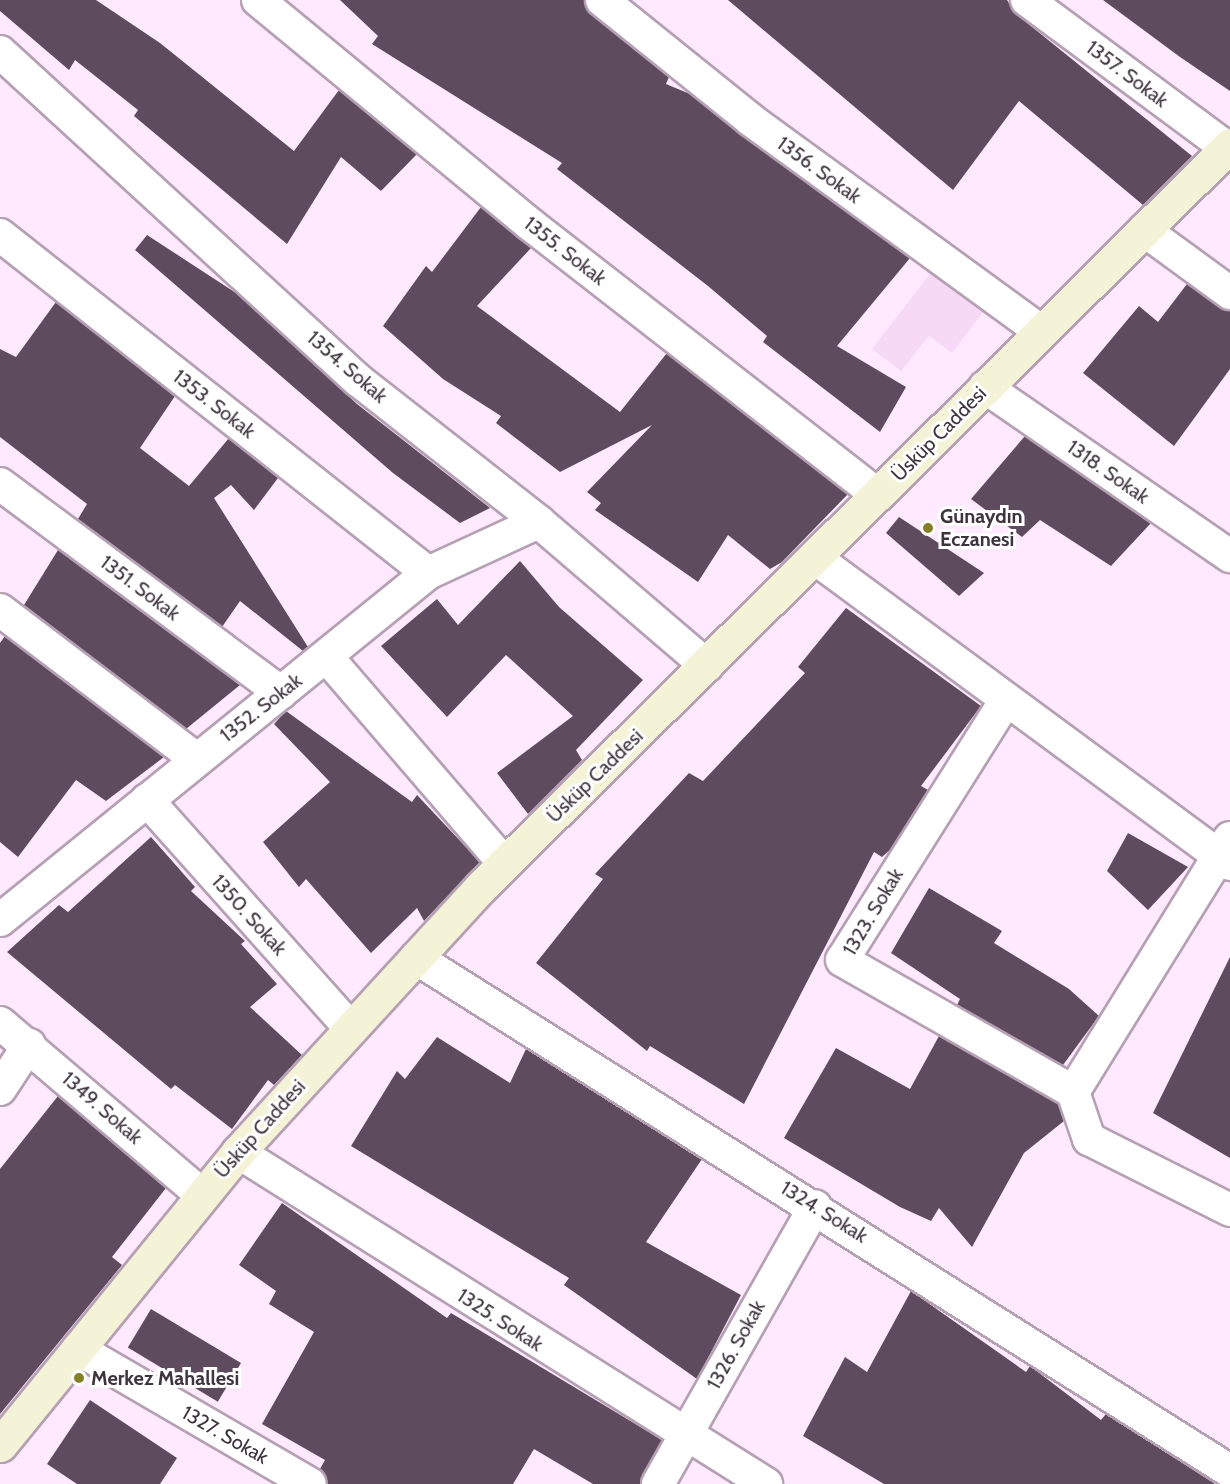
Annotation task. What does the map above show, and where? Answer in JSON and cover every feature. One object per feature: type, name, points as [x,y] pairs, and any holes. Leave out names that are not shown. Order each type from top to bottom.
[{"type":"street","name":"1355. Sokak","points":[[258,0],[531,225],[878,495]]},
{"type":"street","name":"1356. Sokak","points":[[602,0],[751,120],[1042,332]]},
{"type":"street","name":"1357. Sokak","points":[[1027,0],[1228,147]]},
{"type":"street","name":"1354. Sokak","points":[[0,52],[358,380],[539,522],[707,666]]},
{"type":"street","name":"Üsküp Caddesi","points":[[0,1445],[238,1152],[416,958],[505,864],[1228,147]]},
{"type":"street","points":[[1144,230],[1230,293]]},
{"type":"street","name":"1353. Sokak","points":[[0,235],[428,573]]},
{"type":"street","name":"1318. Sokak","points":[[985,387],[1230,556]]},
{"type":"street","name":"1351. Sokak","points":[[0,484],[280,693]]},
{"type":"street","name":"1352. Sokak","points":[[5,906],[147,800],[428,573],[539,522]]},
{"type":"street","points":[[815,558],[1006,700],[1226,853],[1073,1092],[1089,1139],[1230,1210]]},
{"type":"street","points":[[0,610],[196,759]]},
{"type":"street","points":[[326,656],[505,864]]},
{"type":"street","name":"1323. Sokak","points":[[1006,700],[842,960],[1073,1092]]},
{"type":"street","name":"1350. Sokak","points":[[147,800],[351,1029]]},
{"type":"street","name":"1324. Sokak","points":[[416,958],[815,1206],[1230,1471]]},
{"type":"street","name":"1349. Sokak","points":[[0,1023],[29,1045],[202,1195]]},
{"type":"street","points":[[0,1089],[29,1045]]},
{"type":"street","name":"1325. Sokak","points":[[238,1152],[685,1436],[766,1484]]},
{"type":"street","name":"1326. Sokak","points":[[658,1484],[815,1206]]},
{"type":"street","name":"1327. Sokak","points":[[78,1349],[310,1484]]},
{"type":"shaded area","points":[[935,267],[987,307],[952,353],[929,336],[901,371],[872,349]]},
{"type":"building","points":[[0,0],[96,0],[160,43],[294,151],[339,90],[417,154],[381,191],[341,157],[287,244],[134,116],[138,110],[75,60],[69,70],[0,11]]},
{"type":"building","points":[[340,0],[584,0],[591,14],[669,77],[666,84],[690,94],[910,258],[837,346],[906,387],[880,432],[763,342],[767,336],[708,286],[557,169],[562,163],[372,44],[378,36]]},
{"type":"building","points":[[728,0],[1007,0],[1016,14],[1192,156],[1143,205],[1019,101],[953,190]]},
{"type":"building","points":[[1103,0],[1230,0],[1230,91],[1180,57]]},
{"type":"building","points":[[481,207],[531,248],[477,306],[620,412],[667,353],[848,494],[782,562],[770,569],[728,535],[698,582],[595,510],[601,503],[587,492],[652,425],[560,472],[496,423],[501,416],[443,379],[383,326],[426,266],[432,272]]},
{"type":"building","points":[[147,235],[236,293],[357,404],[490,508],[460,523],[393,473],[135,250]]},
{"type":"building","points":[[1187,284],[1230,311],[1230,369],[1174,446],[1083,373],[1139,306],[1158,322]]},
{"type":"building","points":[[56,302],[175,396],[140,448],[189,486],[229,438],[278,478],[254,510],[231,485],[214,498],[308,647],[303,651],[240,601],[222,627],[78,519],[87,504],[0,437],[0,349],[16,357]]},
{"type":"building","points":[[1025,436],[1151,523],[1111,566],[1040,520],[1022,537],[971,499]]},
{"type":"building","points":[[899,517],[984,573],[959,596],[886,533]]},
{"type":"building","points":[[58,550],[240,685],[186,729],[24,605]]},
{"type":"building","points":[[520,561],[559,607],[643,680],[576,750],[582,760],[528,814],[497,773],[573,716],[506,655],[447,717],[381,646],[437,599],[458,625]]},
{"type":"building","points":[[846,608],[981,706],[921,786],[928,790],[891,849],[882,857],[874,852],[744,1104],[650,1046],[647,1051],[536,963],[603,879],[595,874],[689,773],[703,781],[805,673],[798,667]]},
{"type":"building","points":[[5,636],[164,757],[106,801],[76,780],[18,857],[0,842],[0,643]]},
{"type":"building","points":[[286,711],[412,802],[417,795],[480,862],[424,921],[417,908],[371,953],[306,879],[299,887],[263,842],[330,782],[274,724]]},
{"type":"building","points":[[1128,833],[1188,867],[1148,910],[1107,871]]},
{"type":"building","points":[[151,837],[195,887],[191,891],[245,941],[241,944],[277,984],[250,1007],[302,1055],[274,1085],[268,1080],[232,1129],[175,1085],[171,1089],[7,952],[59,905],[68,912]]},
{"type":"building","points":[[929,888],[1002,931],[994,943],[1069,989],[1099,1016],[1063,1065],[957,1005],[960,999],[891,953]]},
{"type":"building","points":[[1230,957],[1230,1158],[1153,1113]]},
{"type":"building","points":[[939,1036],[1058,1104],[1064,1121],[1024,1153],[972,1247],[939,1208],[931,1221],[900,1207],[784,1138],[836,1048],[910,1089]]},
{"type":"building","points":[[437,1037],[510,1083],[526,1049],[702,1159],[646,1242],[741,1295],[697,1379],[564,1285],[569,1278],[351,1146],[397,1071],[405,1079]]},
{"type":"building","points":[[58,1096],[166,1188],[112,1257],[122,1265],[0,1414],[0,1169]]},
{"type":"building","points":[[282,1203],[447,1318],[451,1313],[662,1440],[640,1484],[593,1484],[534,1449],[513,1484],[328,1484],[320,1469],[325,1460],[262,1424],[314,1332],[269,1304],[276,1291],[239,1265]]},
{"type":"building","points":[[911,1291],[1026,1372],[1030,1366],[1101,1420],[1106,1414],[1215,1484],[884,1484],[803,1436],[845,1357],[867,1372]]},
{"type":"building","points":[[151,1309],[241,1363],[218,1402],[128,1348]]},
{"type":"building","points":[[90,1400],[177,1458],[160,1484],[77,1484],[47,1464]]},
{"type":"place","name":"Günaydın Eczanesi","points":[[928,528]]},
{"type":"place","name":"Merkez Mahallesi","points":[[79,1378]]}]
